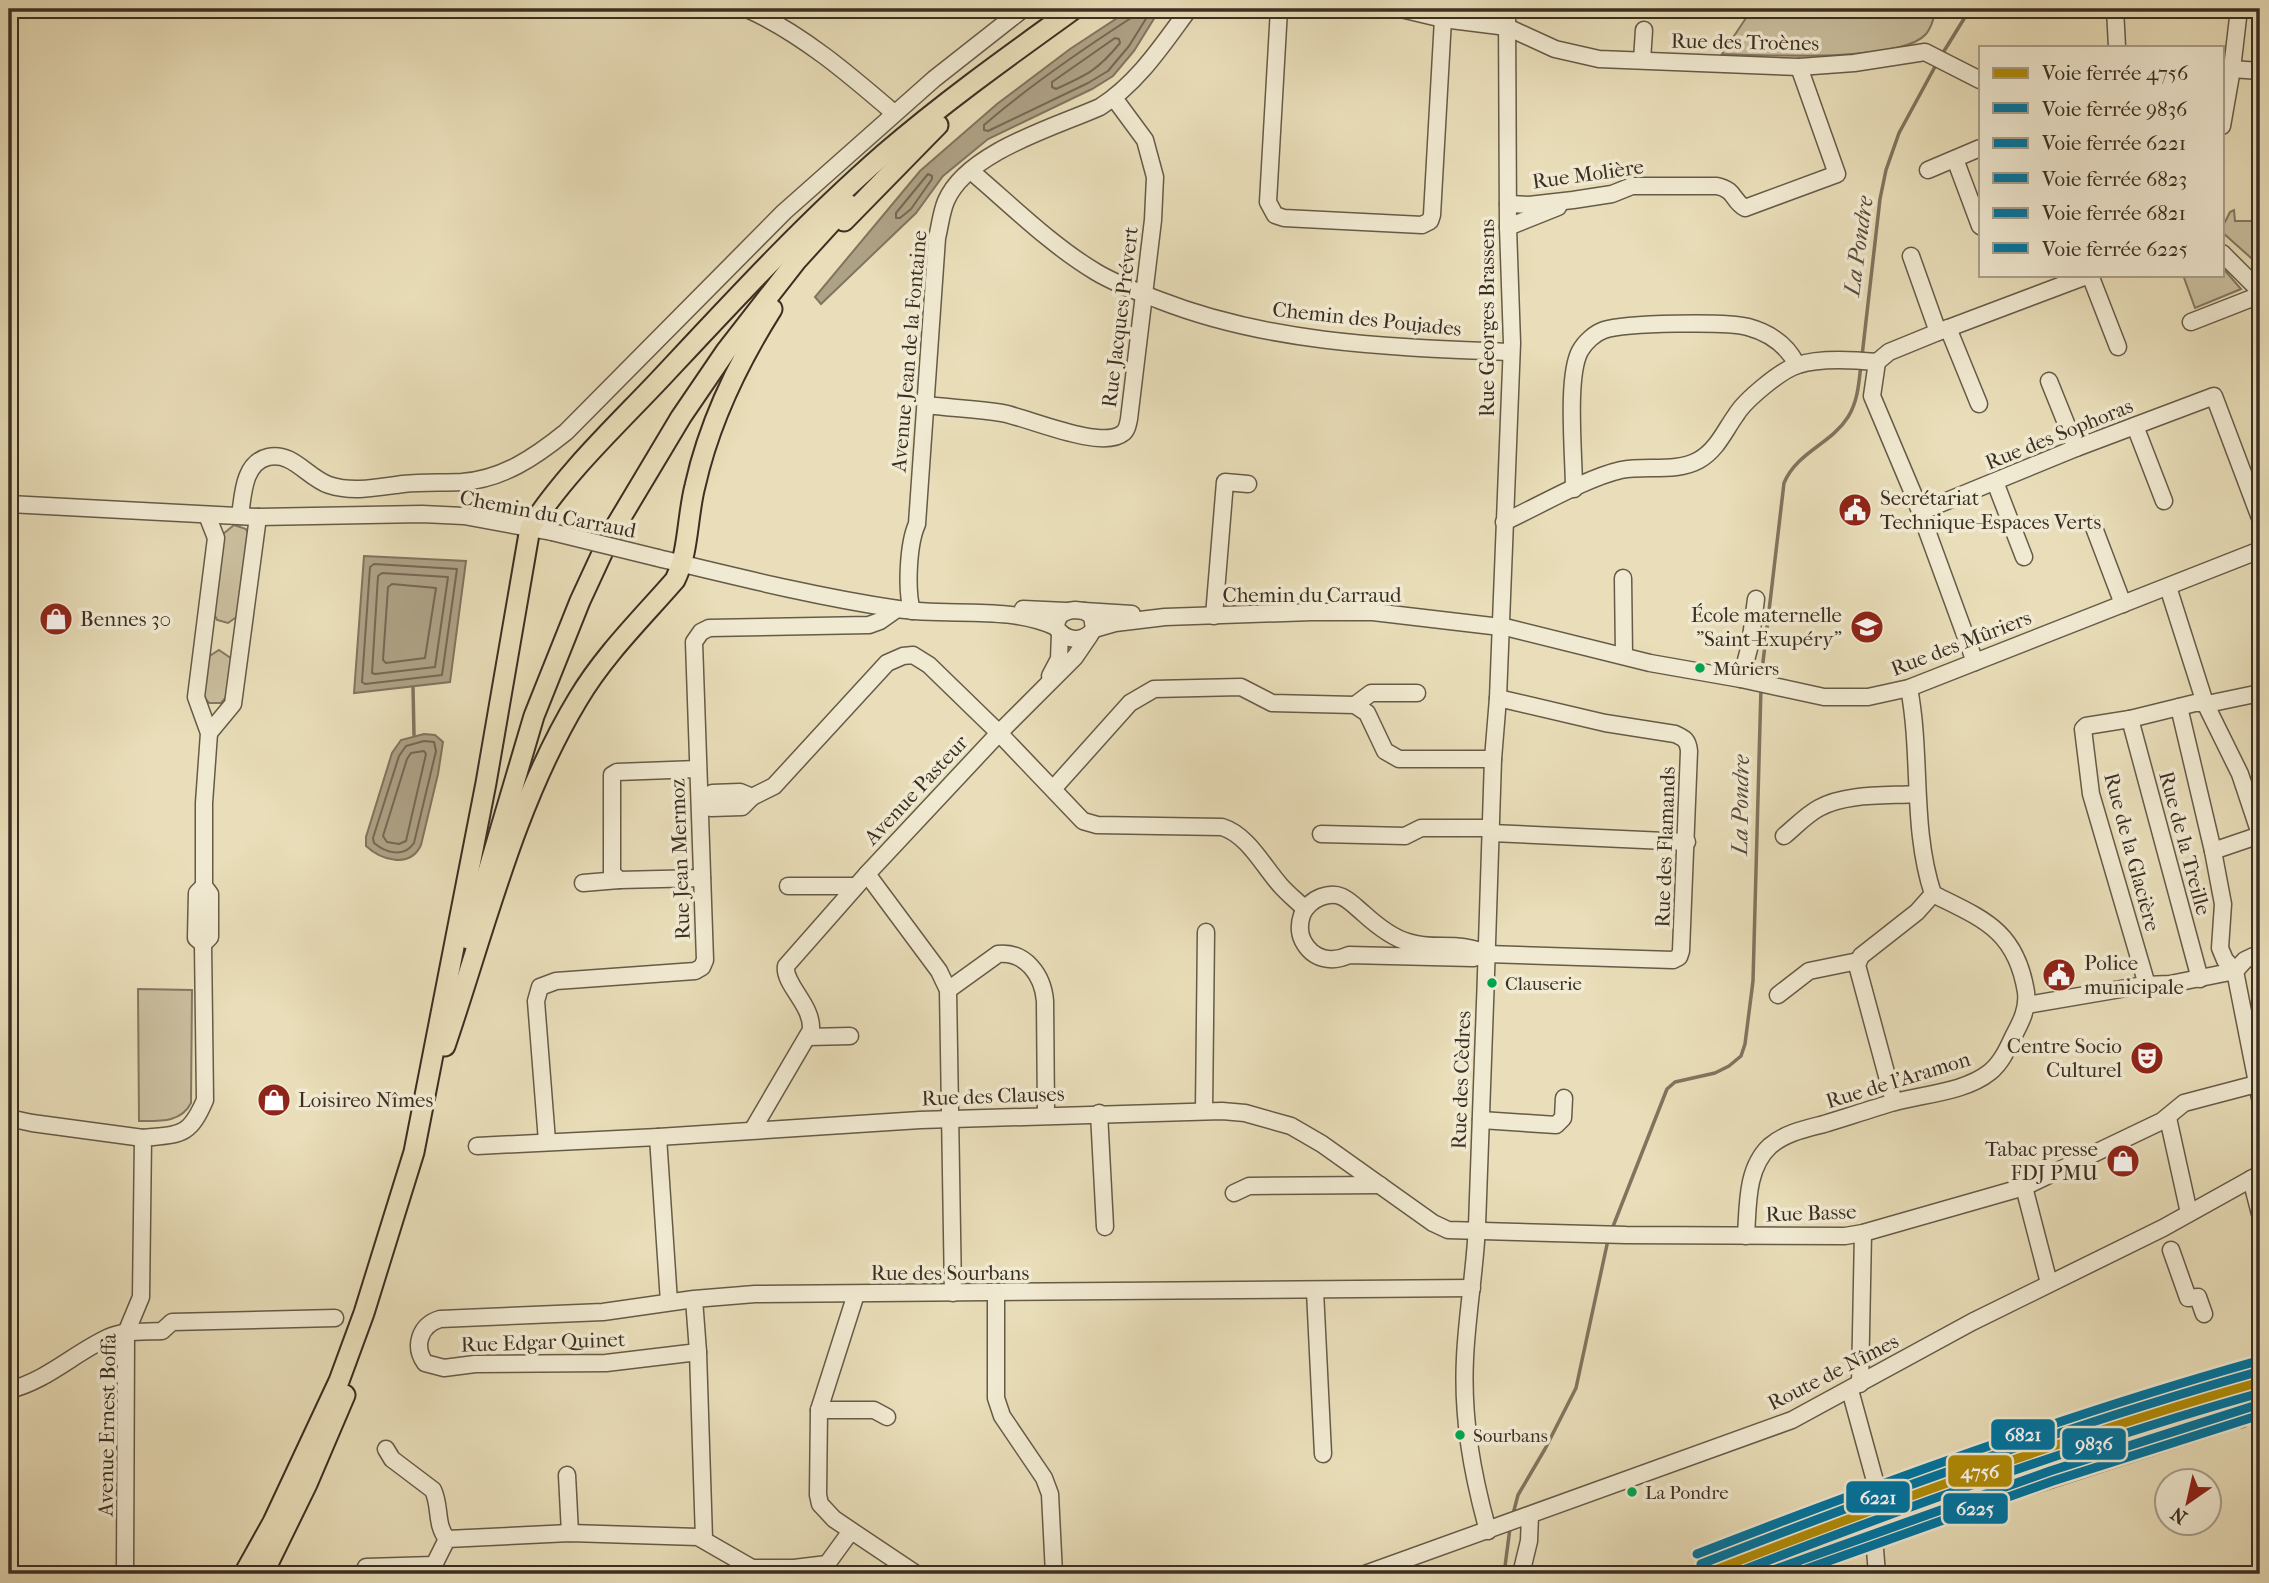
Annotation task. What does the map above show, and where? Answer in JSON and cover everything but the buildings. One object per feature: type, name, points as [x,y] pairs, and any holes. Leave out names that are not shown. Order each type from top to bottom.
[{"type":"main road","points":[[263,1574],[336,1420],[388,1272],[409,1186],[486,783],[530,527],[543,507],[603,440],[764,268],[885,153],[1074,9]]},
{"type":"main road","points":[[422,1116],[496,889],[546,755],[593,676],[675,580],[683,564],[687,524],[705,448],[721,405],[754,337],[768,315],[840,225],[996,67]]},
{"type":"main road","points":[[422,1116],[473,917],[534,716],[575,613],[611,534],[638,485],[703,383],[797,260],[895,155],[996,67]]},
{"type":"main road","points":[[244,1574],[273,1522],[339,1381],[364,1313],[414,1152]]},
{"type":"street","points":[[747,9],[816,51],[856,80],[894,113]]},
{"type":"street","points":[[240,516],[248,476],[265,457],[283,457],[328,485],[356,489],[481,479],[502,473],[531,459],[566,432],[784,212],[894,113],[1023,9]]},
{"type":"street","name":"Avenue Jean de la Fontaine","points":[[905,610],[909,590],[912,535],[917,524],[937,238],[947,200],[953,190],[972,172],[1007,146],[1100,107],[1114,98],[1154,56],[1189,9]]},
{"type":"street","points":[[1279,9],[1268,202],[1275,215],[1297,218],[1422,225],[1430,221],[1443,19]]},
{"type":"street","points":[[1401,9],[1443,19],[1507,27]]},
{"type":"street","name":"Rue Georges Brassens","points":[[1501,627],[1510,352],[1507,9]]},
{"type":"street","points":[[2115,9],[2117,46]]},
{"type":"street","points":[[2224,114],[2239,9]]},
{"type":"street","name":"Rue des Troènes","points":[[1507,27],[1555,49],[1588,57],[1799,67],[1854,63],[1925,51],[1979,80]]},
{"type":"street","points":[[1642,60],[1644,30]]},
{"type":"street","name":"Rue Molière","points":[[1508,204],[1566,201],[1612,194],[1632,186],[1717,186],[1727,188],[1745,208],[1837,174],[1799,67]]},
{"type":"street","points":[[2232,69],[2260,71]]},
{"type":"street","name":"Rue Jacques Prévert","points":[[926,405],[1003,413],[1073,434],[1111,437],[1122,434],[1129,419],[1156,189],[1154,169],[1145,140],[1114,98]]},
{"type":"street","points":[[1928,170],[1979,148]]},
{"type":"street","points":[[1955,159],[1979,223]]},
{"type":"street","name":"Chemin des Poujades","points":[[972,172],[1080,262],[1110,280],[1200,317],[1291,336],[1395,346],[1510,352]]},
{"type":"street","points":[[1508,227],[1566,201]]},
{"type":"street","points":[[2190,322],[2260,293],[2224,255]]},
{"type":"street","points":[[1911,256],[1979,404]]},
{"type":"street","points":[[1975,662],[1920,512],[1872,396],[1877,362],[1889,352],[2084,276],[2119,347]]},
{"type":"street","points":[[1574,489],[1573,404],[1576,362],[1581,349],[1598,333],[1646,326],[1746,326],[1779,342],[1791,352],[1797,365]]},
{"type":"street","points":[[1504,522],[1620,470],[1684,465],[1699,460],[1712,450],[1747,402],[1762,388],[1797,365],[1849,359],[1877,362]]},
{"type":"street","points":[[2049,381],[2076,448]]},
{"type":"street","name":"Rue des Sophoras","points":[[1920,512],[2076,448],[2214,396],[2260,518]]},
{"type":"street","points":[[2135,426],[2164,501]]},
{"type":"street","points":[[1214,616],[1225,482],[1248,484]]},
{"type":"street","points":[[1995,482],[2024,558]]},
{"type":"street","name":"Chemin du Carraud","points":[[9,504],[258,517],[422,513],[464,516],[530,527],[800,591],[905,610],[1032,618],[1074,640],[1115,623],[1166,617]]},
{"type":"street","points":[[9,1118],[32,1124],[143,1138],[175,1134],[188,1129],[196,1121],[205,1100],[203,944],[210,937],[210,894],[204,886],[204,803],[209,733],[196,697],[216,538],[207,515]]},
{"type":"street","points":[[209,733],[233,704],[258,517]]},
{"type":"street","points":[[2093,525],[2123,604]]},
{"type":"street","name":"Rue des Mûriers","points":[[1501,627],[1678,669],[1743,679],[1824,697],[1868,697],[1909,688],[2260,550]]},
{"type":"street","points":[[1623,578],[1624,656]]},
{"type":"street","points":[[2168,587],[2205,703],[2257,806],[2260,834],[2213,850]]},
{"type":"street","points":[[1743,679],[1756,599]]},
{"type":"street","name":"Chemin du Carraud","points":[[947,612],[1024,609],[1166,617],[1373,612],[1501,627]]},
{"type":"street","name":"Rue Jean Mermoz","points":[[547,1141],[537,990],[551,981],[699,970],[705,960],[701,802],[692,647],[694,642],[701,632],[709,628],[870,625],[905,610]]},
{"type":"street","points":[[1058,631],[1056,621],[1066,611]]},
{"type":"street","points":[[1084,611],[1092,615],[1092,632]]},
{"type":"street","name":"Rue des Cèdres","points":[[1488,1531],[1469,1457],[1465,1358],[1477,1231],[1493,759],[1501,627]]},
{"type":"street","name":"Avenue Pasteur","points":[[1043,687],[1059,659],[1058,631]]},
{"type":"street","name":"Avenue Pasteur","points":[[953,1293],[948,990],[939,971],[867,874],[1083,648],[1092,632]]},
{"type":"street","points":[[701,802],[711,808],[742,807],[754,795],[779,782],[887,663],[913,655],[921,659],[999,733],[1077,816],[1090,824],[1222,827],[1242,839],[1286,892],[1305,909]]},
{"type":"street","points":[[1053,789],[1130,703],[1154,689],[1241,687],[1265,702],[1355,705],[1367,713],[1385,751],[1393,757],[1493,759]]},
{"type":"street","points":[[1909,688],[1914,713],[1917,794],[1923,851],[1933,894]]},
{"type":"street","points":[[1355,705],[1371,693],[1417,693]]},
{"type":"street","points":[[2130,719],[2195,702],[2205,703],[2260,693]]},
{"type":"street","name":"Rue des Flamands","points":[[1487,954],[1676,959],[1681,951],[1687,842],[1689,751],[1684,738],[1498,698]]},
{"type":"street","points":[[2179,707],[2223,904],[2220,948],[2225,960],[2235,971],[2259,1089]]},
{"type":"street","name":"Rue de la Glacière","points":[[2130,719],[2087,726],[2083,729],[2091,794],[2146,985]]},
{"type":"street","name":"Rue de la Treille","points":[[2130,719],[2200,979]]},
{"type":"street","points":[[620,880],[612,873],[611,775],[617,772],[698,769]]},
{"type":"street","points":[[1784,836],[1811,813],[1824,806],[1853,799],[1917,794]]},
{"type":"street","points":[[1321,834],[1405,836],[1421,828],[1687,842]]},
{"type":"street","points":[[753,1129],[811,1030],[810,1016],[785,969],[867,874]]},
{"type":"street","points":[[583,883],[702,878]]},
{"type":"street","points":[[788,886],[856,886]]},
{"type":"street","points":[[1894,1102],[1858,961],[1865,952],[1917,912],[1933,894]]},
{"type":"street","points":[[1933,894],[1981,918],[2008,944],[2022,976],[2027,1005],[2200,979],[2235,971],[2245,960],[2260,953]]},
{"type":"street","points":[[1328,895],[1341,895],[1405,942],[1471,947],[1487,954],[1473,958],[1349,956],[1331,960],[1321,958],[1306,946],[1300,927],[1305,909],[1315,900],[1328,895]]},
{"type":"street","points":[[1204,1110],[1206,932]]},
{"type":"street","points":[[948,990],[998,954],[1020,959],[1036,970],[1044,986],[1046,1114]]},
{"type":"street","points":[[1778,995],[1810,971],[1858,961]]},
{"type":"street","name":"Rue de l'Aramon","points":[[1746,1236],[1752,1178],[1760,1160],[1773,1144],[1798,1131],[1894,1102],[1963,1085],[1990,1072],[2008,1048],[2027,1005]]},
{"type":"street","points":[[808,1037],[850,1036]]},
{"type":"street","name":"Rue Basse","points":[[1477,1231],[1626,1236],[1845,1236],[1863,1233],[2024,1187],[2168,1118],[2184,1103],[2259,1089]]},
{"type":"street","points":[[1480,1120],[1556,1125],[1563,1118],[1564,1098]]},
{"type":"street","name":"Rue des Clauses","points":[[477,1146],[1046,1114],[1204,1110],[1245,1113],[1291,1126],[1322,1144],[1442,1228],[1477,1231]]},
{"type":"street","points":[[1099,1113],[1105,1227]]},
{"type":"street","points":[[2168,1118],[2189,1213]]},
{"type":"street","points":[[658,1137],[669,1302]]},
{"type":"street","name":"Avenue Ernest Boffa","points":[[125,1574],[126,1333],[141,1297],[143,1138]]},
{"type":"street","points":[[2255,1177],[2260,1214]]},
{"type":"street","name":"Route de Nîmes","points":[[1365,1574],[1792,1420],[2255,1177]]},
{"type":"street","points":[[1234,1194],[1249,1185],[1380,1185]]},
{"type":"street","points":[[2024,1187],[2049,1283]]},
{"type":"street","points":[[1863,1233],[1855,1387],[1878,1486],[1884,1488],[2260,1368]]},
{"type":"street","points":[[2171,1250],[2188,1298],[2198,1297],[2204,1314]]},
{"type":"street","name":"Rue des Sourbans","points":[[430,1323],[440,1319],[494,1315],[603,1312],[694,1299],[766,1294],[1472,1288]]},
{"type":"street","points":[[1315,1291],[1323,1454]]},
{"type":"street","points":[[996,1293],[996,1398],[1002,1416],[1044,1478],[1050,1493],[1054,1574]]},
{"type":"street","points":[[856,1294],[819,1410],[818,1495],[826,1513],[916,1574]]},
{"type":"street","points":[[694,1299],[704,1539]]},
{"type":"street","points":[[9,1390],[28,1385],[108,1337],[162,1331],[172,1322],[335,1318]]},
{"type":"street","name":"Rue Edgar Quinet","points":[[430,1323],[419,1340],[419,1351],[425,1363],[437,1368],[475,1364],[606,1363],[698,1352]]},
{"type":"street","points":[[2229,1376],[2241,1419]]},
{"type":"street","points":[[819,1410],[874,1410],[887,1417]]},
{"type":"street","points":[[1777,1574],[1874,1537],[2260,1412]]},
{"type":"street","points":[[386,1449],[392,1459],[433,1490],[437,1498],[440,1531],[447,1539]]},
{"type":"street","points":[[567,1475],[570,1534]]},
{"type":"street","points":[[1521,1574],[1529,1541],[1530,1516]]},
{"type":"street","points":[[447,1539],[648,1534],[704,1539],[752,1568],[794,1568],[827,1564],[851,1531]]},
{"type":"street","points":[[1874,1537],[1877,1574]]},
{"type":"street","points":[[366,1567],[435,1569],[447,1539]]},
{"type":"shaded area","points":[[1752,9],[1935,9],[1926,34],[1912,43],[1889,50],[1797,56],[1722,54]]},
{"type":"shaded area","points":[[2234,210],[2235,221],[2260,221],[2260,266],[2224,234],[2224,222]]},
{"type":"shaded area","points":[[2224,269],[2241,289],[2195,308],[2183,276],[2224,276]]},
{"type":"shaded area","points":[[234,525],[246,529],[249,535],[238,616],[228,623],[217,620],[213,612],[223,534]]},
{"type":"shaded area","points":[[219,650],[232,659],[227,696],[221,703],[209,703],[203,696],[208,657]]},
{"type":"shaded area","points":[[138,989],[192,990],[191,1103],[187,1110],[169,1120],[139,1121]]},
{"type":"water","points":[[1131,9],[1160,9],[1134,51],[1113,76],[1092,89],[988,139],[943,176],[916,213],[821,304],[815,297],[920,171],[997,104],[1070,49]]},
{"type":"water","points":[[364,556],[466,561],[450,682],[354,693]]},
{"type":"water","points":[[424,734],[435,735],[443,742],[421,845],[416,853],[403,860],[387,858],[366,846],[366,837],[392,753],[401,740]]},
{"type":"waterway","name":"La Pondre","points":[[1941,56],[1970,9]]},
{"type":"waterway","name":"La Pondre","points":[[1862,356],[1880,199],[1886,170],[1899,133],[1937,63]]},
{"type":"waterway","name":"La Pondre","points":[[1761,679],[1784,483],[1797,463],[1833,434],[1848,417],[1856,398],[1861,364]]},
{"type":"waterway","points":[[413,687],[414,735]]},
{"type":"waterway","name":"La Pondre","points":[[1612,1229],[1667,1089],[1675,1082],[1715,1073],[1729,1066],[1741,1056],[1745,1044],[1753,981],[1761,687]]},
{"type":"waterway","name":"La Pondre","points":[[1513,1514],[1518,1495],[1576,1388],[1608,1240]]},
{"type":"waterway","name":"La Pondre","points":[[1504,1574],[1510,1528]]},
{"type":"rail line","name":"6821","points":[[1697,1554],[1974,1451],[2113,1404],[2254,1362]]},
{"type":"rail line","name":"6221","points":[[1701,1564],[1977,1461],[2116,1414],[2257,1372]]},
{"type":"rail line","name":"4756","points":[[1705,1574],[1980,1471],[2120,1424],[2260,1382]]},
{"type":"rail line","name":"9836","points":[[1733,1574],[1995,1477],[2193,1412],[2260,1393]]},
{"type":"rail line","name":"6823","points":[[1762,1574],[2050,1471],[2260,1404]]},
{"type":"rail line","name":"6225","points":[[1792,1574],[2053,1481],[2260,1415]]},
{"type":"place","name":"Secrétariat Technique-Espaces Verts","points":[[1855,510]]},
{"type":"place","name":"Bennes 30","points":[[56,619]]},
{"type":"place","name":"École maternelle \"Saint-Exupéry\"","points":[[1867,627]]},
{"type":"place","name":"Mûriers","points":[[1700,668]]},
{"type":"place","name":"Police municipale","points":[[2059,975]]},
{"type":"place","name":"Clauserie","points":[[1492,983]]},
{"type":"place","name":"Centre Socio Culturel","points":[[2147,1058]]},
{"type":"place","name":"Loisireo Nîmes","points":[[274,1100]]},
{"type":"place","name":"Tabac presse FDJ PMU","points":[[2123,1161]]},
{"type":"place","name":"Sourbans","points":[[1460,1435]]},
{"type":"place","name":"La Pondre","points":[[1632,1492]]}]
